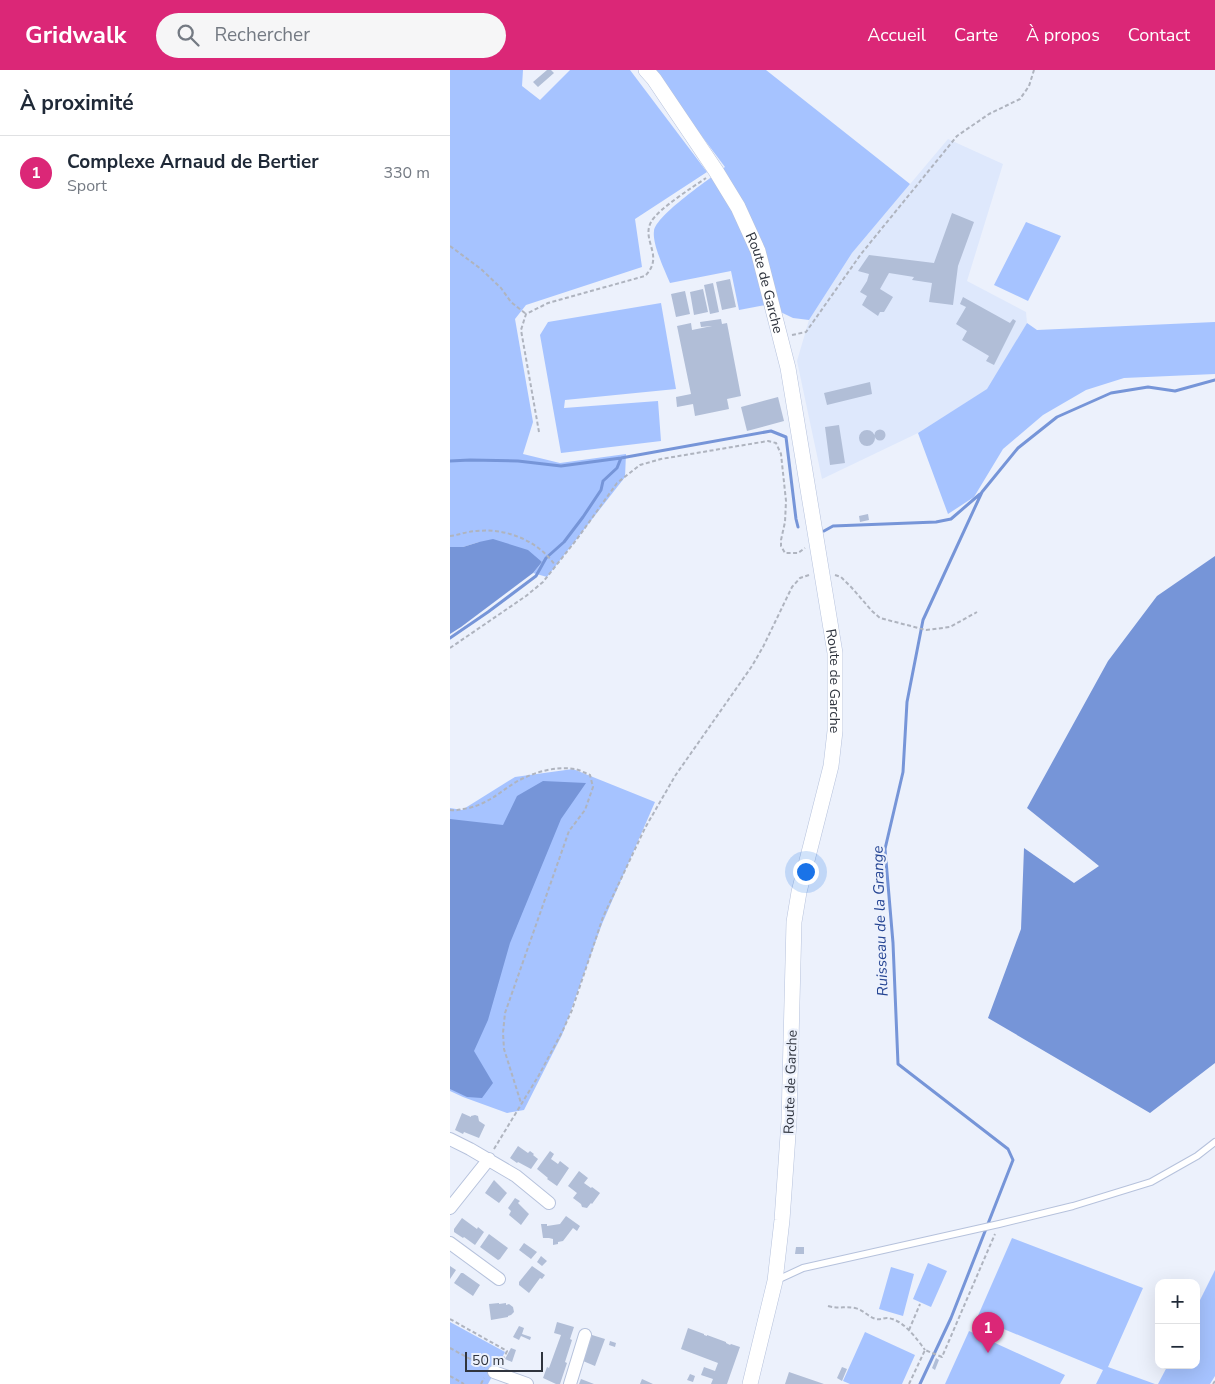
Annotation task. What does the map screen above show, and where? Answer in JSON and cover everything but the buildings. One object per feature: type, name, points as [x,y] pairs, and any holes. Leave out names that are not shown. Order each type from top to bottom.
[{"type":"street","name":"Route de Garche","points":[[646,70],[716,171],[738,207],[758,251],[788,368],[834,653],[835,731],[831,766],[799,892],[794,922],[790,1121],[776,1281],[750,1384]]},
{"type":"street","points":[[450,1139],[489,1159],[516,1176],[549,1203]]},
{"type":"street","points":[[450,1208],[489,1159]]},
{"type":"street","points":[[450,1243],[499,1279]]},
{"type":"street","points":[[570,1384],[585,1335]]},
{"type":"street","points":[[494,1372],[527,1384]]},
{"type":"lane","points":[[776,1281],[803,1268],[1074,1206],[1151,1182],[1197,1156],[1215,1142]]},
{"type":"path","points":[[780,337],[806,332],[862,254],[957,136],[989,114],[1020,99],[1029,86],[1034,70]]},
{"type":"path","points":[[539,432],[521,330],[526,314],[548,303],[645,276],[651,270],[654,262],[648,230],[652,221],[661,211],[716,171]]},
{"type":"path","points":[[450,246],[481,269],[501,288],[511,302],[526,314]]},
{"type":"path","points":[[450,648],[526,596],[543,582],[617,483],[640,465],[661,459],[768,441],[776,443],[782,454],[786,501],[785,522],[781,540],[785,553],[798,553],[807,547],[815,536]]},
{"type":"path","points":[[450,536],[475,531],[502,532],[518,536],[547,554],[556,566]]},
{"type":"path","points":[[489,1159],[563,1030],[572,1010],[603,918],[628,862],[660,799],[674,776],[752,666],[792,587],[800,578],[821,573],[841,577],[880,618],[926,630],[950,627],[977,612]]},
{"type":"path","points":[[450,810],[482,804],[534,773],[552,769],[576,769],[590,775],[593,787],[585,810],[569,831],[505,1013],[504,1049],[522,1103]]},
{"type":"path","points":[[828,1306],[861,1309],[877,1320],[888,1318],[900,1323],[909,1330],[925,1350],[942,1357],[999,1224]]},
{"type":"path","points":[[909,1330],[920,1304]]},
{"type":"path","points":[[450,1320],[507,1351]]},
{"type":"path","points":[[450,1348],[494,1372]]},
{"type":"path","points":[[909,1384],[925,1350]]},
{"type":"path","points":[[450,1376],[464,1384]]},
{"type":"shaded area","points":[[450,70],[523,70],[522,86],[540,100],[570,70],[630,70],[707,172],[635,219],[642,267],[526,305],[515,319],[533,422],[523,454],[560,463],[626,454],[625,477],[547,577],[533,573],[542,562],[479,542],[463,547],[450,547]]},
{"type":"shaded area","points":[[652,70],[766,70],[910,184],[852,253],[809,320],[793,318],[766,305],[739,310],[731,271],[670,283],[655,243],[654,231],[657,224],[674,207],[725,167]]},
{"type":"shaded area","points":[[948,139],[1003,164],[967,281],[1026,312],[1027,323],[988,389],[918,433],[822,479],[797,361],[809,320],[852,253]]},
{"type":"shaded area","points":[[1026,222],[1061,236],[1028,301],[994,285]]},
{"type":"shaded area","points":[[661,303],[676,389],[565,400],[564,408],[658,401],[661,441],[561,453],[540,335],[548,322]]},
{"type":"shaded area","points":[[1215,322],[1215,374],[1124,378],[1086,390],[1043,415],[1003,449],[974,497],[948,514],[918,433],[987,389],[1027,323],[1037,330]]},
{"type":"shaded area","points":[[493,539],[528,550],[542,562],[533,573],[450,634],[450,547],[463,547]]},
{"type":"shaded area","points":[[1215,556],[1215,1063],[1150,1113],[988,1018],[1021,929],[1024,848],[1074,883],[1099,866],[1027,808],[1108,661],[1157,596]]},
{"type":"shaded area","points":[[573,769],[655,802],[602,924],[562,1035],[524,1110],[507,1113],[450,1091],[450,808],[462,810],[515,777]]},
{"type":"shaded area","points":[[543,781],[586,783],[561,819],[510,943],[488,1020],[474,1051],[493,1083],[482,1098],[467,1097],[450,1089],[450,819],[503,825],[517,796]]},
{"type":"shaded area","points":[[1012,1238],[1143,1288],[1108,1367],[1155,1384],[1096,1384],[1103,1370],[977,1318]]},
{"type":"shaded area","points":[[928,1263],[947,1271],[931,1307],[913,1299]]},
{"type":"shaded area","points":[[891,1267],[914,1274],[903,1316],[879,1309]]},
{"type":"shaded area","points":[[1215,1270],[1215,1376],[1210,1384],[1158,1384],[1166,1369],[1200,1369],[1200,1300]]},
{"type":"shaded area","points":[[450,1322],[505,1352],[488,1384],[450,1384]]},
{"type":"shaded area","points":[[969,1331],[1065,1375],[1060,1384],[945,1384]]},
{"type":"shaded area","points":[[865,1332],[915,1355],[902,1384],[850,1384],[843,1381]]},
{"type":"waterway","name":"Ruisseau de la Grange","points":[[920,1384],[951,1318],[1013,1160],[1008,1149],[898,1064],[893,943],[885,849],[903,772],[907,702],[923,620],[982,492],[1018,448],[1057,417],[1111,393],[1148,387],[1175,391],[1215,380]]},
{"type":"waterway","points":[[450,461],[518,461],[561,466],[621,458],[771,431],[786,437],[798,527]]},
{"type":"waterway","points":[[450,638],[536,576],[546,558],[564,542],[583,517],[601,490],[603,481],[617,468],[621,458]]},
{"type":"waterway","points":[[824,531],[833,526],[936,522],[951,519],[980,494]]},
{"type":"place","name":"Complexe Arnaud de Bertier","points":[[988,1353]]}]
